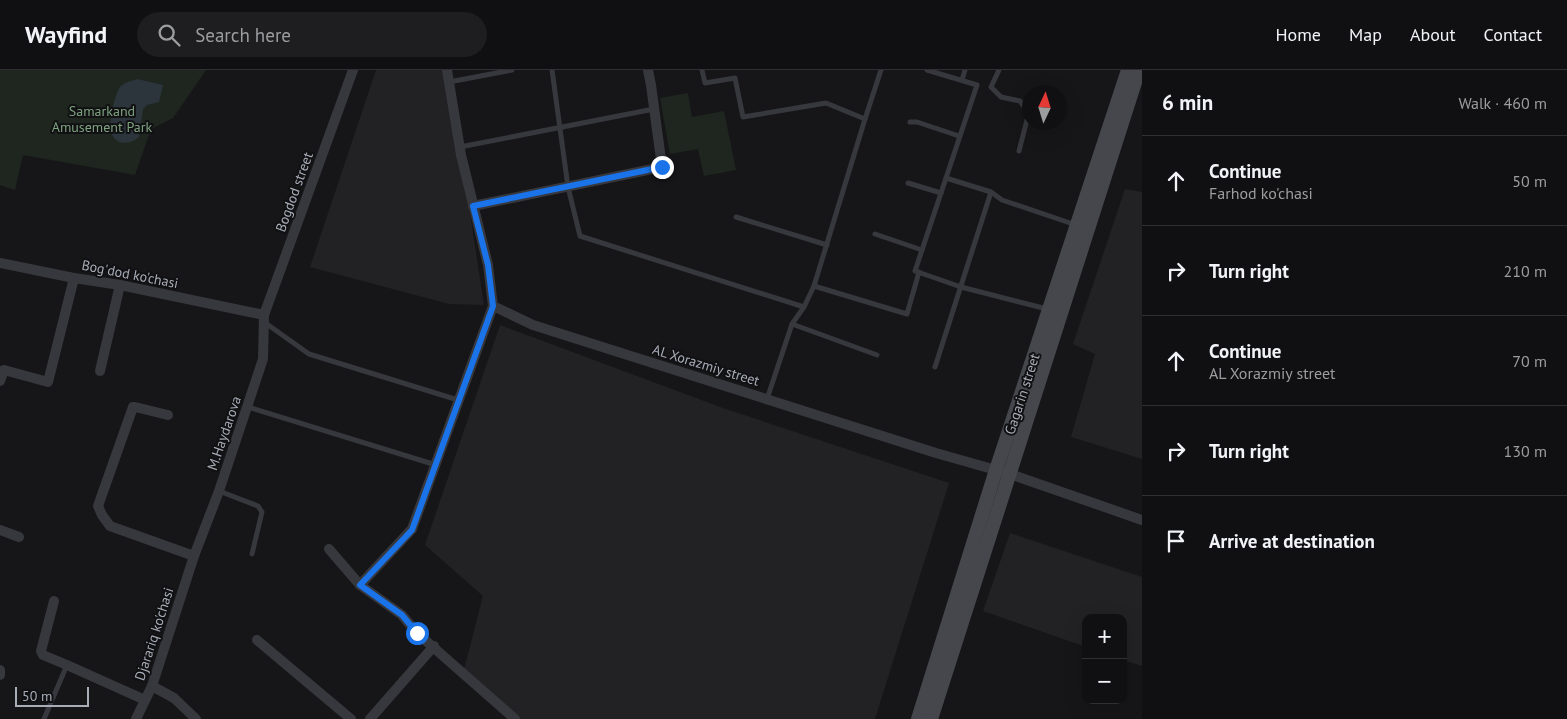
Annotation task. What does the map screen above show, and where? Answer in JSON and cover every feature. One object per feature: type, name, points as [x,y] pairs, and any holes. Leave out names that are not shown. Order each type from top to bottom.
[{"type":"main road","name":"Gagarin street","points":[[930,719],[1050,310],[1128,70]]},
{"type":"main road","name":"Gagarin street","points":[[918,719],[1139,70]]},
{"type":"street","name":"Bogdod street","points":[[264,319],[353,70]]},
{"type":"street","points":[[360,585],[412,530],[493,306],[488,265],[460,147],[447,70]]},
{"type":"street","points":[[473,206],[662,167],[648,70]]},
{"type":"street","name":"Bog'dod ko'chasi","points":[[0,263],[120,285],[264,319]]},
{"type":"street","points":[[0,381],[4,370],[48,382],[74,278]]},
{"type":"street","points":[[100,370],[120,285]]},
{"type":"street","name":"AL Xorazmiy street","points":[[493,306],[533,325],[936,453],[1003,472],[1142,520]]},
{"type":"street","name":"M.Haydarova","points":[[194,556],[219,491],[263,359],[264,319]]},
{"type":"street","points":[[168,415],[133,407],[98,506],[110,526],[194,556]]},
{"type":"street","points":[[0,530],[19,537]]},
{"type":"street","points":[[329,549],[360,585],[402,615],[417,633],[515,719]]},
{"type":"street","name":"Djarariq ko'chasi","points":[[136,719],[152,686],[194,556]]},
{"type":"street","points":[[54,601],[41,651],[42,656],[67,665],[145,700]]},
{"type":"street","points":[[257,640],[351,719]]},
{"type":"street","points":[[370,719],[434,646]]},
{"type":"street","points":[[0,670],[0,675]]},
{"type":"street","points":[[152,686],[174,698],[192,717]]},
{"type":"lane","points":[[449,82],[512,70]]},
{"type":"lane","points":[[552,70],[568,187],[580,236],[804,308]]},
{"type":"lane","points":[[702,70],[705,83],[734,78],[743,117],[826,103],[865,119]]},
{"type":"lane","points":[[766,399],[792,324],[804,308],[814,286],[881,70]]},
{"type":"lane","points":[[927,70],[977,85],[915,271],[961,287],[1050,310]]},
{"type":"lane","points":[[962,80],[965,70]]},
{"type":"lane","points":[[999,70],[991,87],[1001,97],[1020,101],[1027,111],[1028,116],[1019,151]]},
{"type":"lane","points":[[460,147],[654,109]]},
{"type":"lane","points":[[910,122],[917,122],[959,136]]},
{"type":"lane","points":[[946,178],[991,192],[1002,200],[1078,225]]},
{"type":"lane","points":[[908,183],[941,194]]},
{"type":"lane","points":[[935,367],[991,192]]},
{"type":"lane","points":[[736,217],[828,245]]},
{"type":"lane","points":[[875,234],[922,250]]},
{"type":"lane","points":[[814,286],[907,314],[919,272]]},
{"type":"lane","points":[[264,319],[309,354],[459,400]]},
{"type":"lane","points":[[792,324],[877,355]]},
{"type":"lane","points":[[248,407],[436,465]]},
{"type":"lane","points":[[219,491],[258,506],[262,512],[252,554]]},
{"type":"lane","points":[[44,719],[67,665]]},
{"type":"shaded area","points":[[376,70],[443,70],[460,147],[484,305],[449,304],[310,267]]},
{"type":"shaded area","points":[[137,79],[163,85],[159,102],[147,105],[143,109],[139,137],[127,143],[119,142],[113,137],[110,128],[114,102],[120,87]]},
{"type":"shaded area","points":[[1125,189],[1142,192],[1142,459],[1071,437],[1095,354],[1073,344]]},
{"type":"shaded area","points":[[500,325],[723,408],[949,483],[875,719],[511,719],[463,673],[483,596],[425,545]]},
{"type":"shaded area","points":[[1010,533],[1142,577],[1142,666],[1127,661],[1127,614],[1082,614],[1082,646],[983,611]]},
{"type":"green space","name":"Samarkand Amusement Park","points":[[0,70],[206,70],[173,118],[151,129],[135,175],[23,155],[15,190],[0,185]]},
{"type":"green space","points":[[688,93],[692,117],[724,111],[736,170],[704,176],[698,149],[670,154],[660,98]]},
{"type":"route","points":[[417,633],[402,615],[360,585],[412,530],[493,306],[488,265],[473,206],[662,167]]}]
